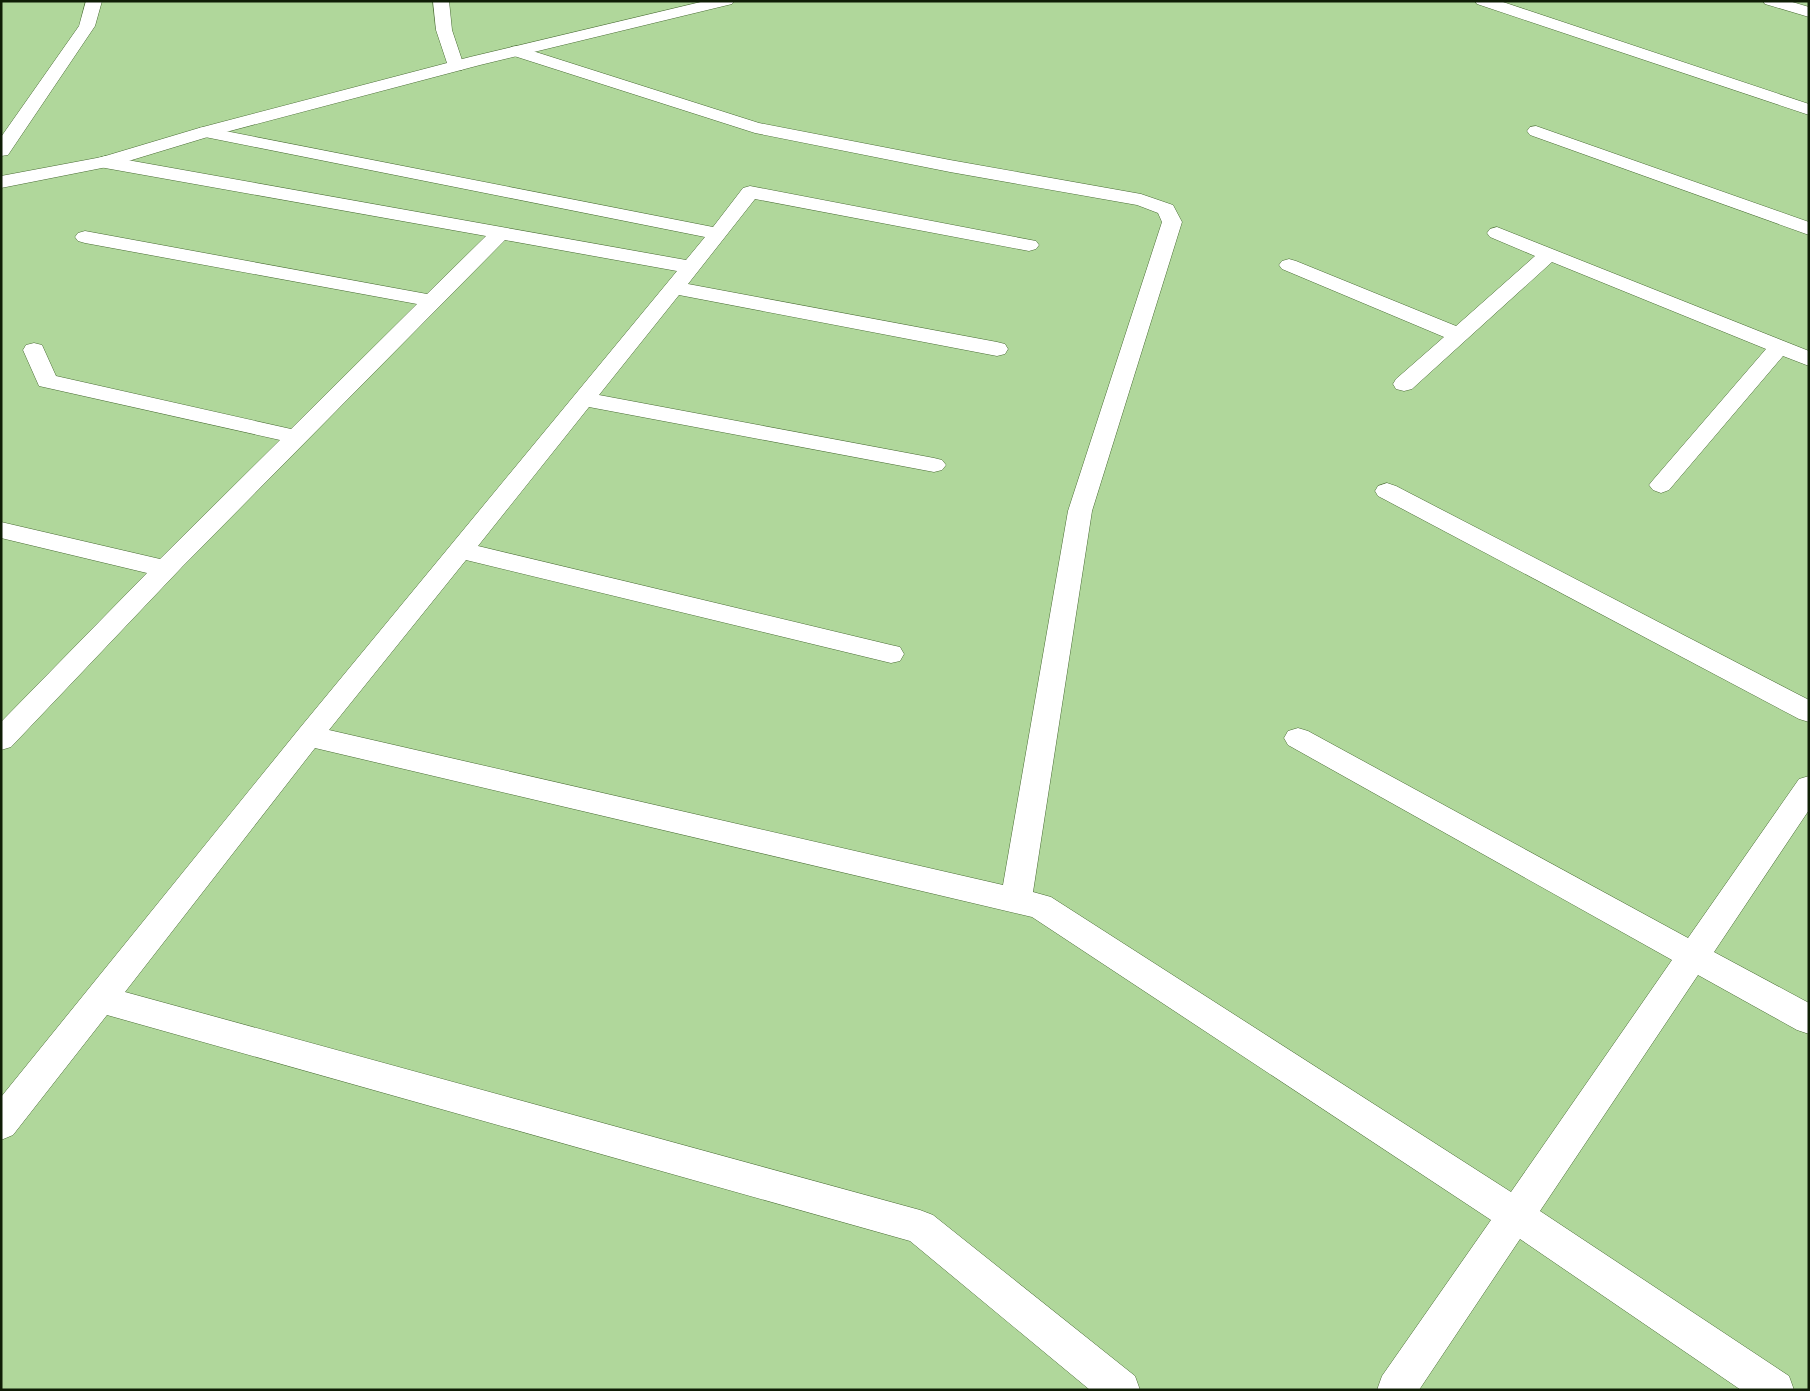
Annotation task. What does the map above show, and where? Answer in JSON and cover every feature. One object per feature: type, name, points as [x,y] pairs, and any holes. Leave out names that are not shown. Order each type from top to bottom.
[{"type":"street","points":[[1,151],[86,26],[94,1]]},
{"type":"street","points":[[441,1],[444,30],[456,66]]},
{"type":"street","points":[[1,182],[105,162],[205,132],[456,66],[726,1]]},
{"type":"street","points":[[1483,1],[1809,110]]},
{"type":"street","points":[[1771,1],[1809,12]]},
{"type":"street","points":[[517,51],[755,128],[950,166],[1141,200],[1166,209],[1172,222],[1080,511],[1016,900]]},
{"type":"street","points":[[1536,131],[1809,229]]},
{"type":"street","points":[[205,132],[718,234]]},
{"type":"street","points":[[105,162],[691,267]]},
{"type":"street","points":[[1,1124],[309,736],[718,234],[750,192],[1029,245]]},
{"type":"street","points":[[1497,233],[1809,359]]},
{"type":"street","points":[[1,740],[166,569],[499,234]]},
{"type":"street","points":[[85,237],[432,301]]},
{"type":"street","points":[[1404,384],[1549,254]]},
{"type":"street","points":[[1289,265],[1458,335]]},
{"type":"street","points":[[674,288],[997,348]]},
{"type":"street","points":[[1661,485],[1779,347]]},
{"type":"street","points":[[34,350],[47,381],[297,438]]},
{"type":"street","points":[[584,399],[934,466]]},
{"type":"street","points":[[1387,491],[1809,712]]},
{"type":"street","points":[[1,530],[166,569]]},
{"type":"street","points":[[460,550],[892,654]]},
{"type":"street","points":[[309,736],[1040,906],[1515,1215],[1774,1390]]},
{"type":"street","points":[[1298,738],[1809,1020]]},
{"type":"street","points":[[1396,1390],[1809,786]]},
{"type":"street","points":[[101,999],[920,1227],[1122,1390]]}]
